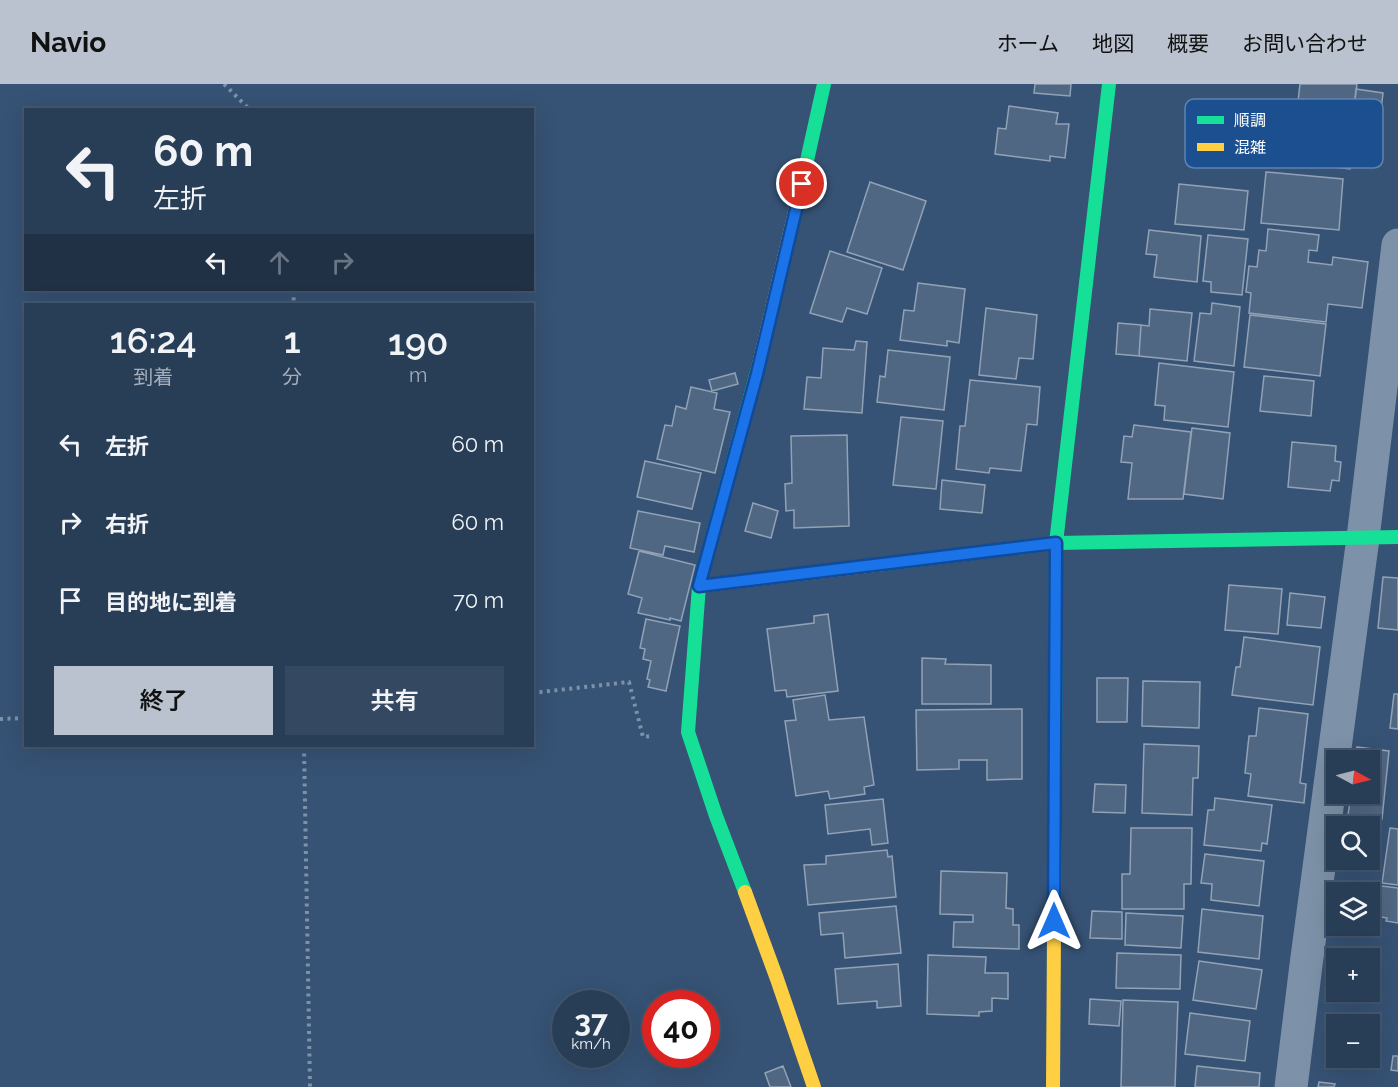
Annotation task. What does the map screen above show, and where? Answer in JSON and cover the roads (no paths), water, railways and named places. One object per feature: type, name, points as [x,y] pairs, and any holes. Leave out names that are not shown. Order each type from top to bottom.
[{"type":"street","points":[[814,1087],[688,732],[699,586],[759,363],[824,84]]},
{"type":"street","points":[[1053,1087],[1056,543],[1108,84]]},
{"type":"street","points":[[1291,1087],[1363,538],[1398,245]]},
{"type":"street","points":[[699,586],[1056,543],[1398,537]]}]
